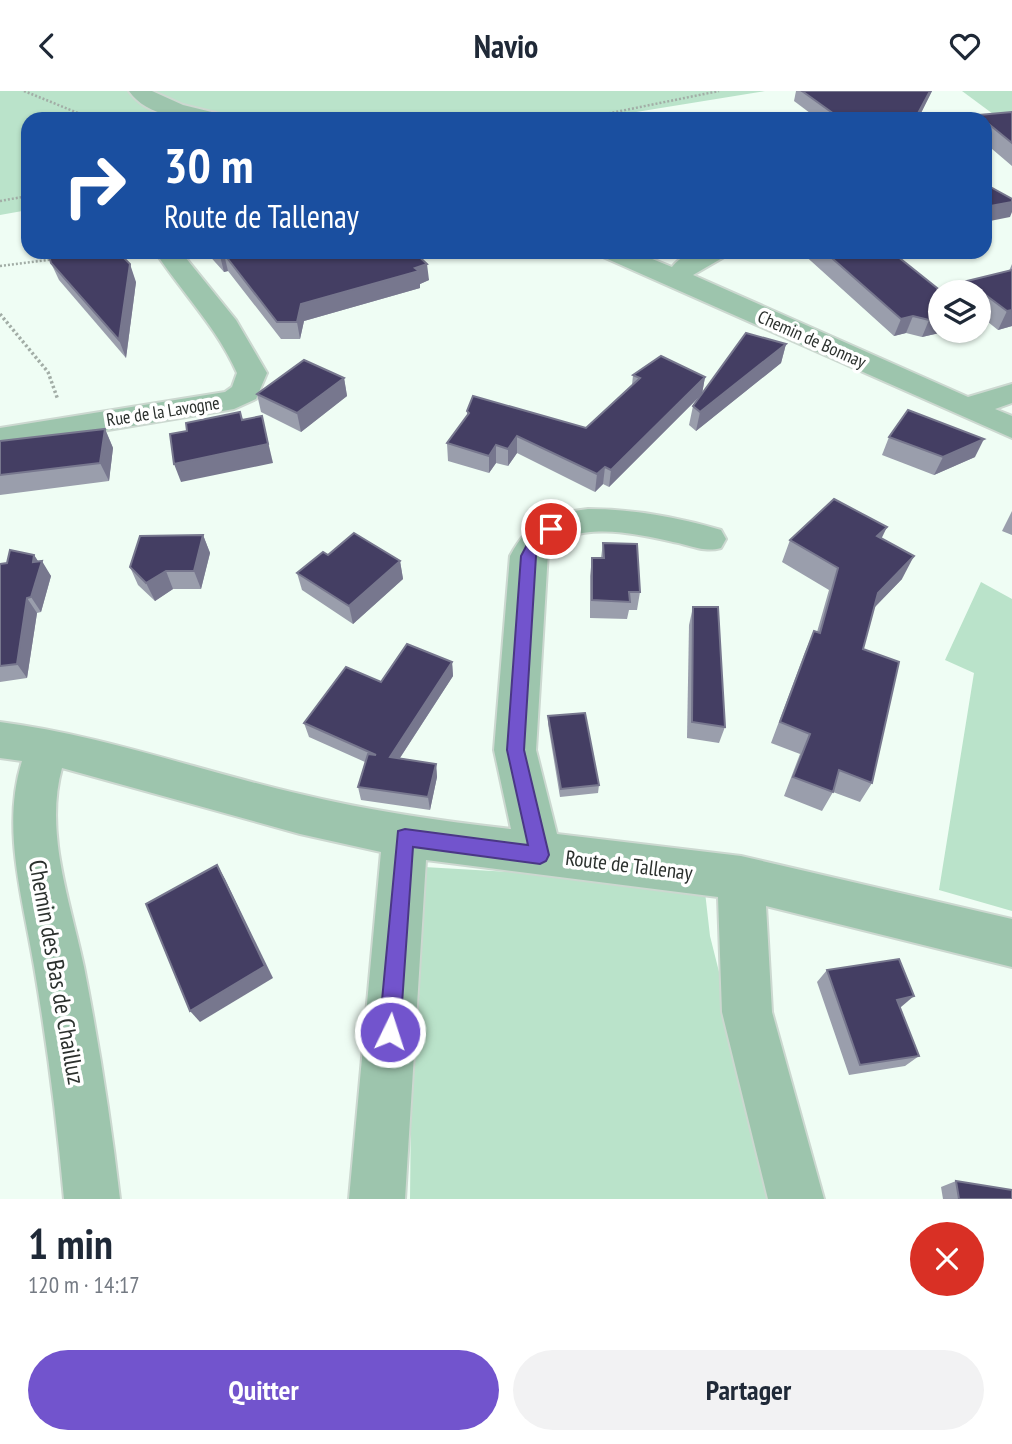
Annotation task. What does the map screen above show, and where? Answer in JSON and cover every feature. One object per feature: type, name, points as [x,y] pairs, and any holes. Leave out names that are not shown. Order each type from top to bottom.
[{"type":"street","points":[[139,91],[152,102],[184,112]]},
{"type":"street","name":"Rue de la Lavogne","points":[[0,438],[234,400],[245,392],[252,373],[245,356],[214,307],[174,259]]},
{"type":"street","name":"Chemin de Bonnay","points":[[630,259],[1012,428]]},
{"type":"street","points":[[677,278],[687,265],[700,259]]},
{"type":"street","points":[[965,408],[1012,393]]},
{"type":"street","points":[[540,855],[515,750],[528,556],[536,540],[551,529],[573,522],[654,524],[678,528],[709,539]]},
{"type":"street","name":"Route de Tallenay","points":[[0,740],[47,746],[300,814],[405,837],[741,878],[1012,943]]},
{"type":"street","name":"Chemin des Bas de Chailluz","points":[[47,746],[38,770],[33,840],[59,967],[92,1199]]},
{"type":"street","points":[[377,1199],[405,837]]},
{"type":"street","points":[[741,878],[747,1012],[796,1199]]},
{"type":"path","points":[[24,91],[76,112]]},
{"type":"path","points":[[620,112],[719,91]]},
{"type":"path","points":[[0,201],[21,197]]},
{"type":"path","points":[[0,267],[55,259]]},
{"type":"path","points":[[0,314],[48,372],[68,427]]},
{"type":"green space","points":[[0,91],[765,91],[636,112],[21,112],[21,211],[0,215]]},
{"type":"green space","points":[[962,91],[1012,91],[1012,128]]},
{"type":"green space","points":[[981,582],[1012,599],[1012,911],[939,890],[974,673],[945,660]]},
{"type":"green space","points":[[424,867],[704,883],[710,936],[776,1199],[410,1199],[412,1017]]},
{"type":"building","points":[[802,91],[930,91],[919,112],[831,112]]},
{"type":"building","points":[[1012,112],[1012,143],[992,127],[992,114]]},
{"type":"building","points":[[992,188],[1012,199],[1012,202],[992,206]]},
{"type":"building","points":[[50,259],[125,259],[130,264],[119,340]]},
{"type":"building","points":[[228,259],[422,259],[427,264],[415,268],[419,271],[301,304],[297,322],[277,322]]},
{"type":"building","points":[[833,259],[901,259],[928,281],[928,320],[913,316],[901,319]]},
{"type":"building","points":[[1012,270],[1012,310],[1007,311],[991,299],[991,280],[971,280]]},
{"type":"building","points":[[746,333],[786,344],[700,412],[693,406]]},
{"type":"building","points":[[661,356],[705,377],[611,470],[605,467],[597,474],[517,436],[508,449],[496,445],[489,456],[447,443],[469,413],[467,411],[473,396],[586,428],[640,378],[633,375]]},
{"type":"building","points":[[304,360],[344,378],[297,413],[257,394]]},
{"type":"building","points":[[908,410],[984,439],[943,457],[889,437]]},
{"type":"building","points":[[240,412],[242,420],[262,416],[268,444],[174,464],[170,434],[187,431],[186,423]]},
{"type":"building","points":[[105,429],[100,463],[0,475],[0,441]]},
{"type":"building","points":[[834,499],[887,527],[877,536],[914,556],[878,593],[863,649],[899,662],[872,783],[839,770],[833,792],[793,777],[810,734],[780,722],[814,631],[820,633],[838,568],[790,540]]},
{"type":"building","points":[[354,533],[400,561],[349,606],[297,573],[323,552],[328,555]]},
{"type":"building","points":[[203,535],[194,571],[166,571],[146,583],[130,567],[140,536]]},
{"type":"building","points":[[603,543],[637,544],[640,592],[629,592],[630,602],[592,600],[592,558],[604,558]]},
{"type":"building","points":[[10,550],[34,555],[33,562],[42,561],[31,597],[27,598],[17,664],[0,666],[0,564],[7,563]]},
{"type":"building","points":[[693,607],[718,607],[725,727],[692,722]]},
{"type":"building","points":[[407,644],[452,662],[390,757],[436,764],[428,797],[358,787],[368,754],[376,755],[304,723],[346,667],[381,682]]},
{"type":"building","points":[[585,713],[599,785],[561,789],[548,716]]},
{"type":"building","points":[[217,865],[265,966],[190,1011],[146,904]]},
{"type":"building","points":[[899,959],[914,996],[897,1000],[919,1056],[860,1065],[827,970]]},
{"type":"building","points":[[956,1181],[1012,1190],[1012,1199],[959,1199]]},
{"type":"route","points":[[390,1032],[405,837],[540,855],[515,750],[528,556],[536,540],[551,529]]}]
